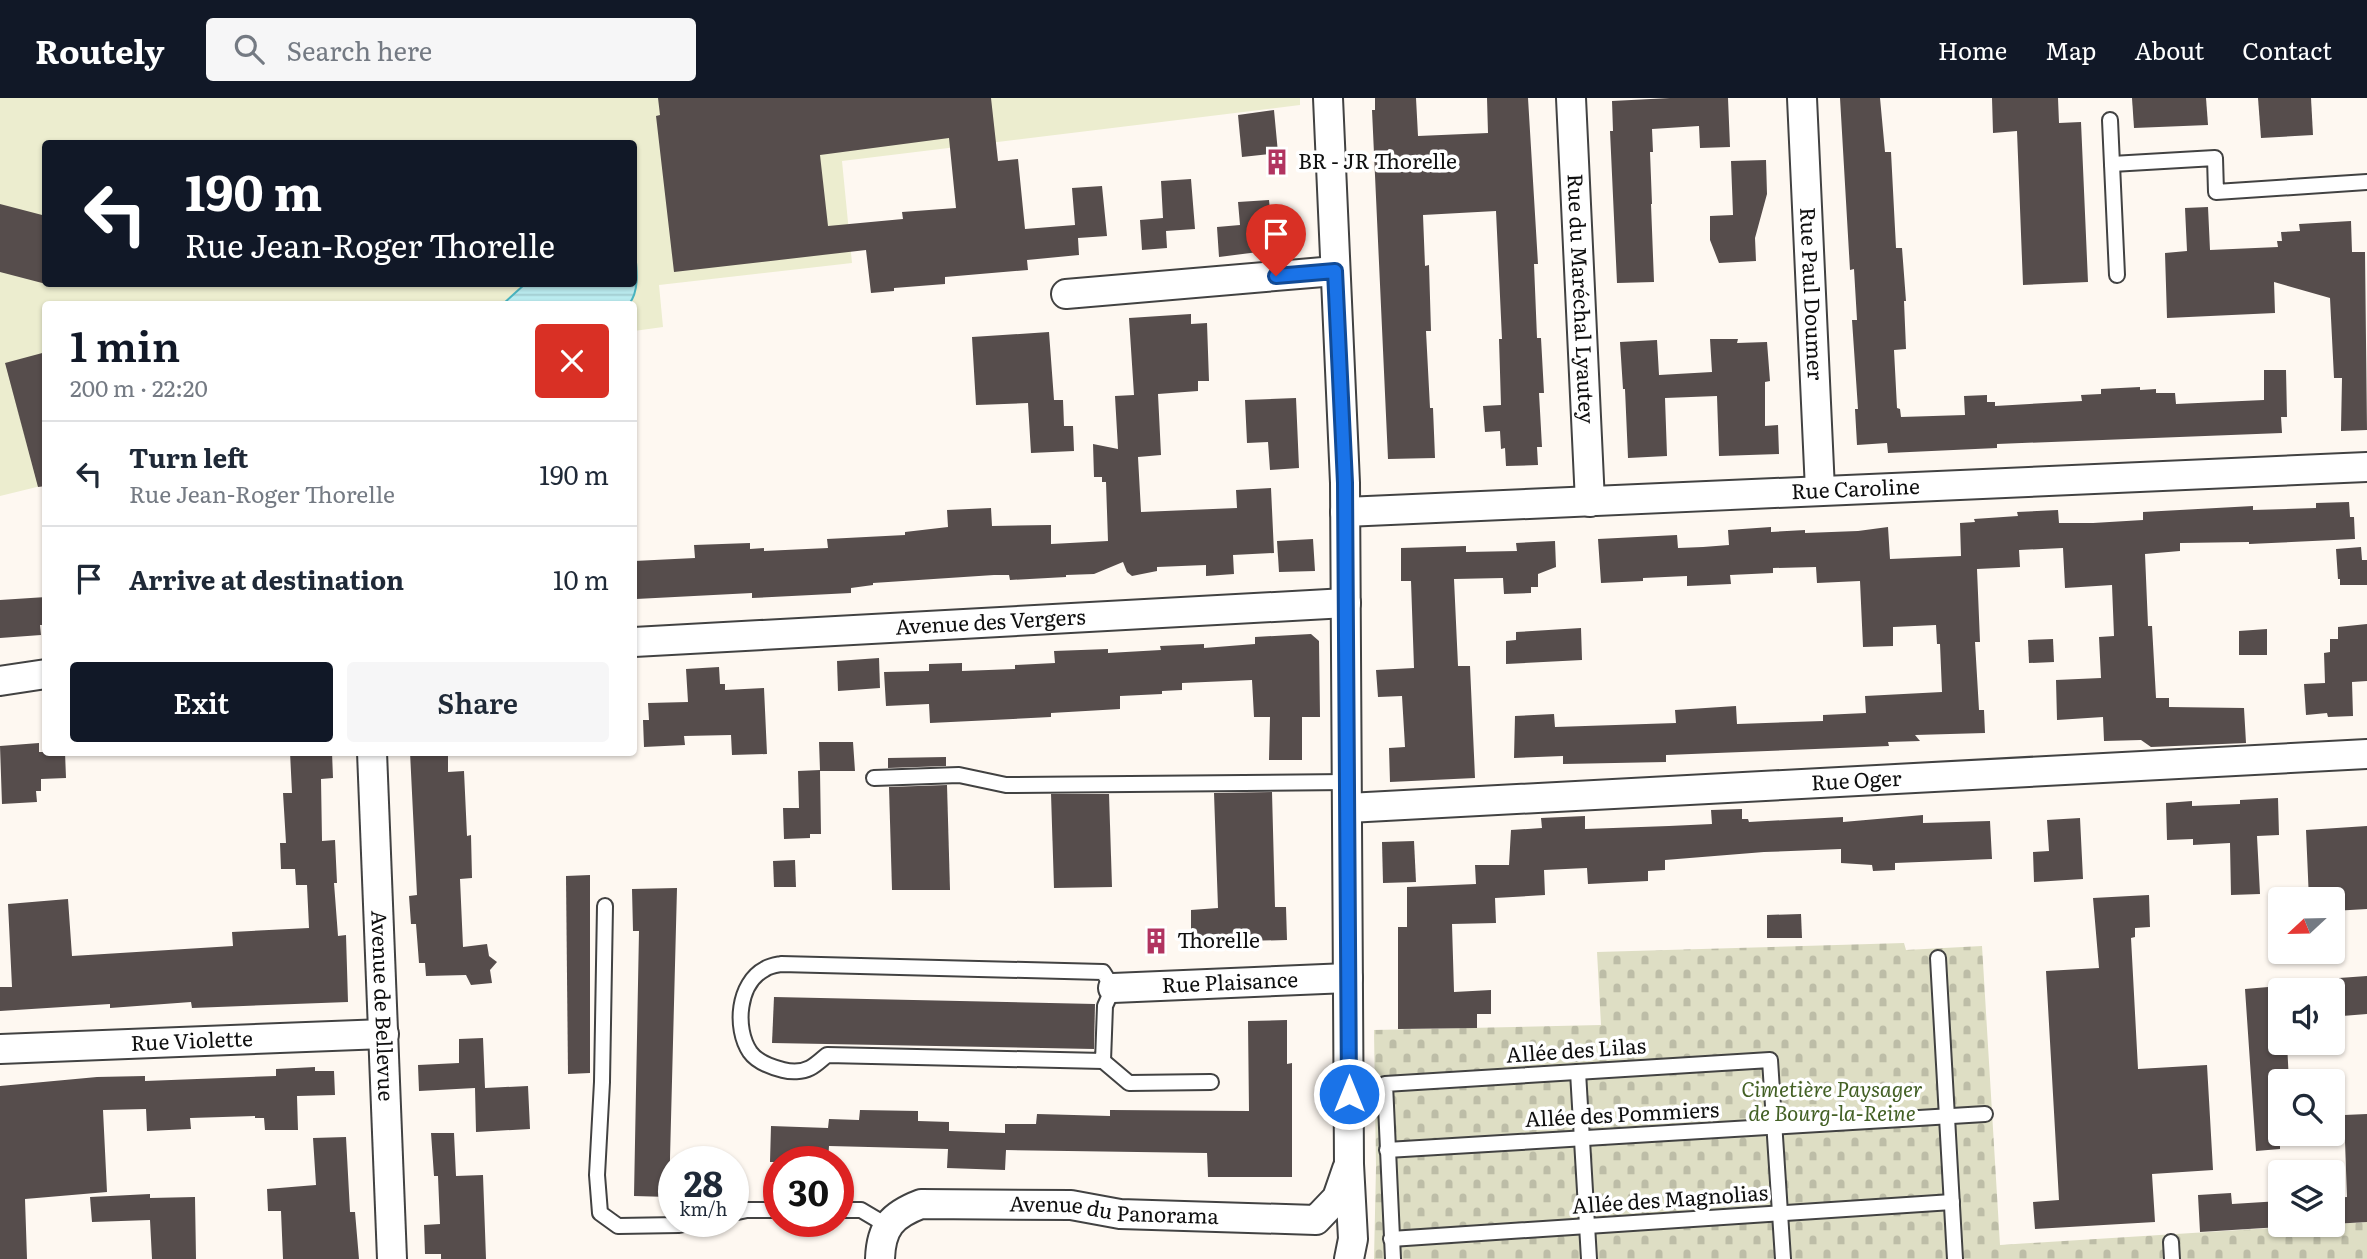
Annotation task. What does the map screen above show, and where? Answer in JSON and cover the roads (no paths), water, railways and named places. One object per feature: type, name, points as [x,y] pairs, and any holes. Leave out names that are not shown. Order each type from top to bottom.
[{"type":"street","points":[[1328,98],[1345,512],[1349,1164],[1353,1239],[1346,1259]]},
{"type":"street","name":"Rue du Maréchal Lyautey","points":[[1571,98],[1590,502]]},
{"type":"street","name":"Rue Paul Doumer","points":[[1802,98],[1820,490]]},
{"type":"street","points":[[1066,294],[1335,271]]},
{"type":"street","name":"Rue Caroline","points":[[1345,512],[2367,467]]},
{"type":"street","name":"Avenue des Vergers","points":[[637,642],[1346,603]]},
{"type":"street","points":[[0,681],[42,675]]},
{"type":"street","name":"Rue Oger","points":[[1348,795],[2367,754]]},
{"type":"street","name":"Avenue de Bellevue","points":[[372,756],[392,1259]]},
{"type":"street","name":"Rue Plaisance","points":[[1113,988],[1348,978]]},
{"type":"street","name":"Rue Violette","points":[[0,1049],[384,1034]]},
{"type":"street","points":[[1346,1259],[1333,1231],[1316,1220],[1337,1198],[1349,1164]]},
{"type":"street","name":"Avenue du Panorama","points":[[888,1226],[904,1210],[921,1203],[1071,1205],[1120,1214],[1316,1220]]},
{"type":"street","points":[[880,1259],[880,1244],[888,1226]]},
{"type":"lane","points":[[2110,120],[2117,275]]},
{"type":"lane","points":[[2112,164],[2215,158],[2216,192],[2367,183]]},
{"type":"lane","points":[[874,778],[959,775],[1006,785],[1348,795]]},
{"type":"lane","points":[[605,906],[602,1082],[597,1175],[600,1213],[618,1226],[658,1225]]},
{"type":"lane","points":[[1938,958],[1955,1259]]},
{"type":"lane","points":[[1103,1061],[1105,1006],[1113,988],[1103,972],[781,964],[765,968],[753,978],[745,993],[741,1011],[742,1032],[750,1052],[761,1062],[791,1072],[808,1069],[827,1055],[1103,1061],[1129,1083],[1211,1082]]},
{"type":"lane","name":"Allée des Lilas","points":[[1387,1150],[1385,1084],[1770,1060],[1775,1127]]},
{"type":"lane","points":[[1578,1072],[1589,1259]]},
{"type":"lane","name":"Allée des Pommiers","points":[[1387,1150],[1985,1114]]},
{"type":"lane","points":[[1775,1127],[1783,1259]]},
{"type":"lane","points":[[1387,1150],[1392,1259]]},
{"type":"lane","name":"Allée des Magnolias","points":[[1391,1239],[1952,1202]]},
{"type":"lane","points":[[854,1210],[861,1210],[888,1226]]},
{"type":"lane","points":[[2172,1242],[2172,1259]]},
{"type":"water","points":[[522,287],[636,287],[631,301],[506,301]]},
{"type":"place","name":"BR - JR Thorelle","points":[[1277,162]]},
{"type":"place","name":"Thorelle","points":[[1156,941]]},
{"type":"park label","name":"Cimetière Paysager de Bourg-la-Reine","points":[[1832,1102]]}]
